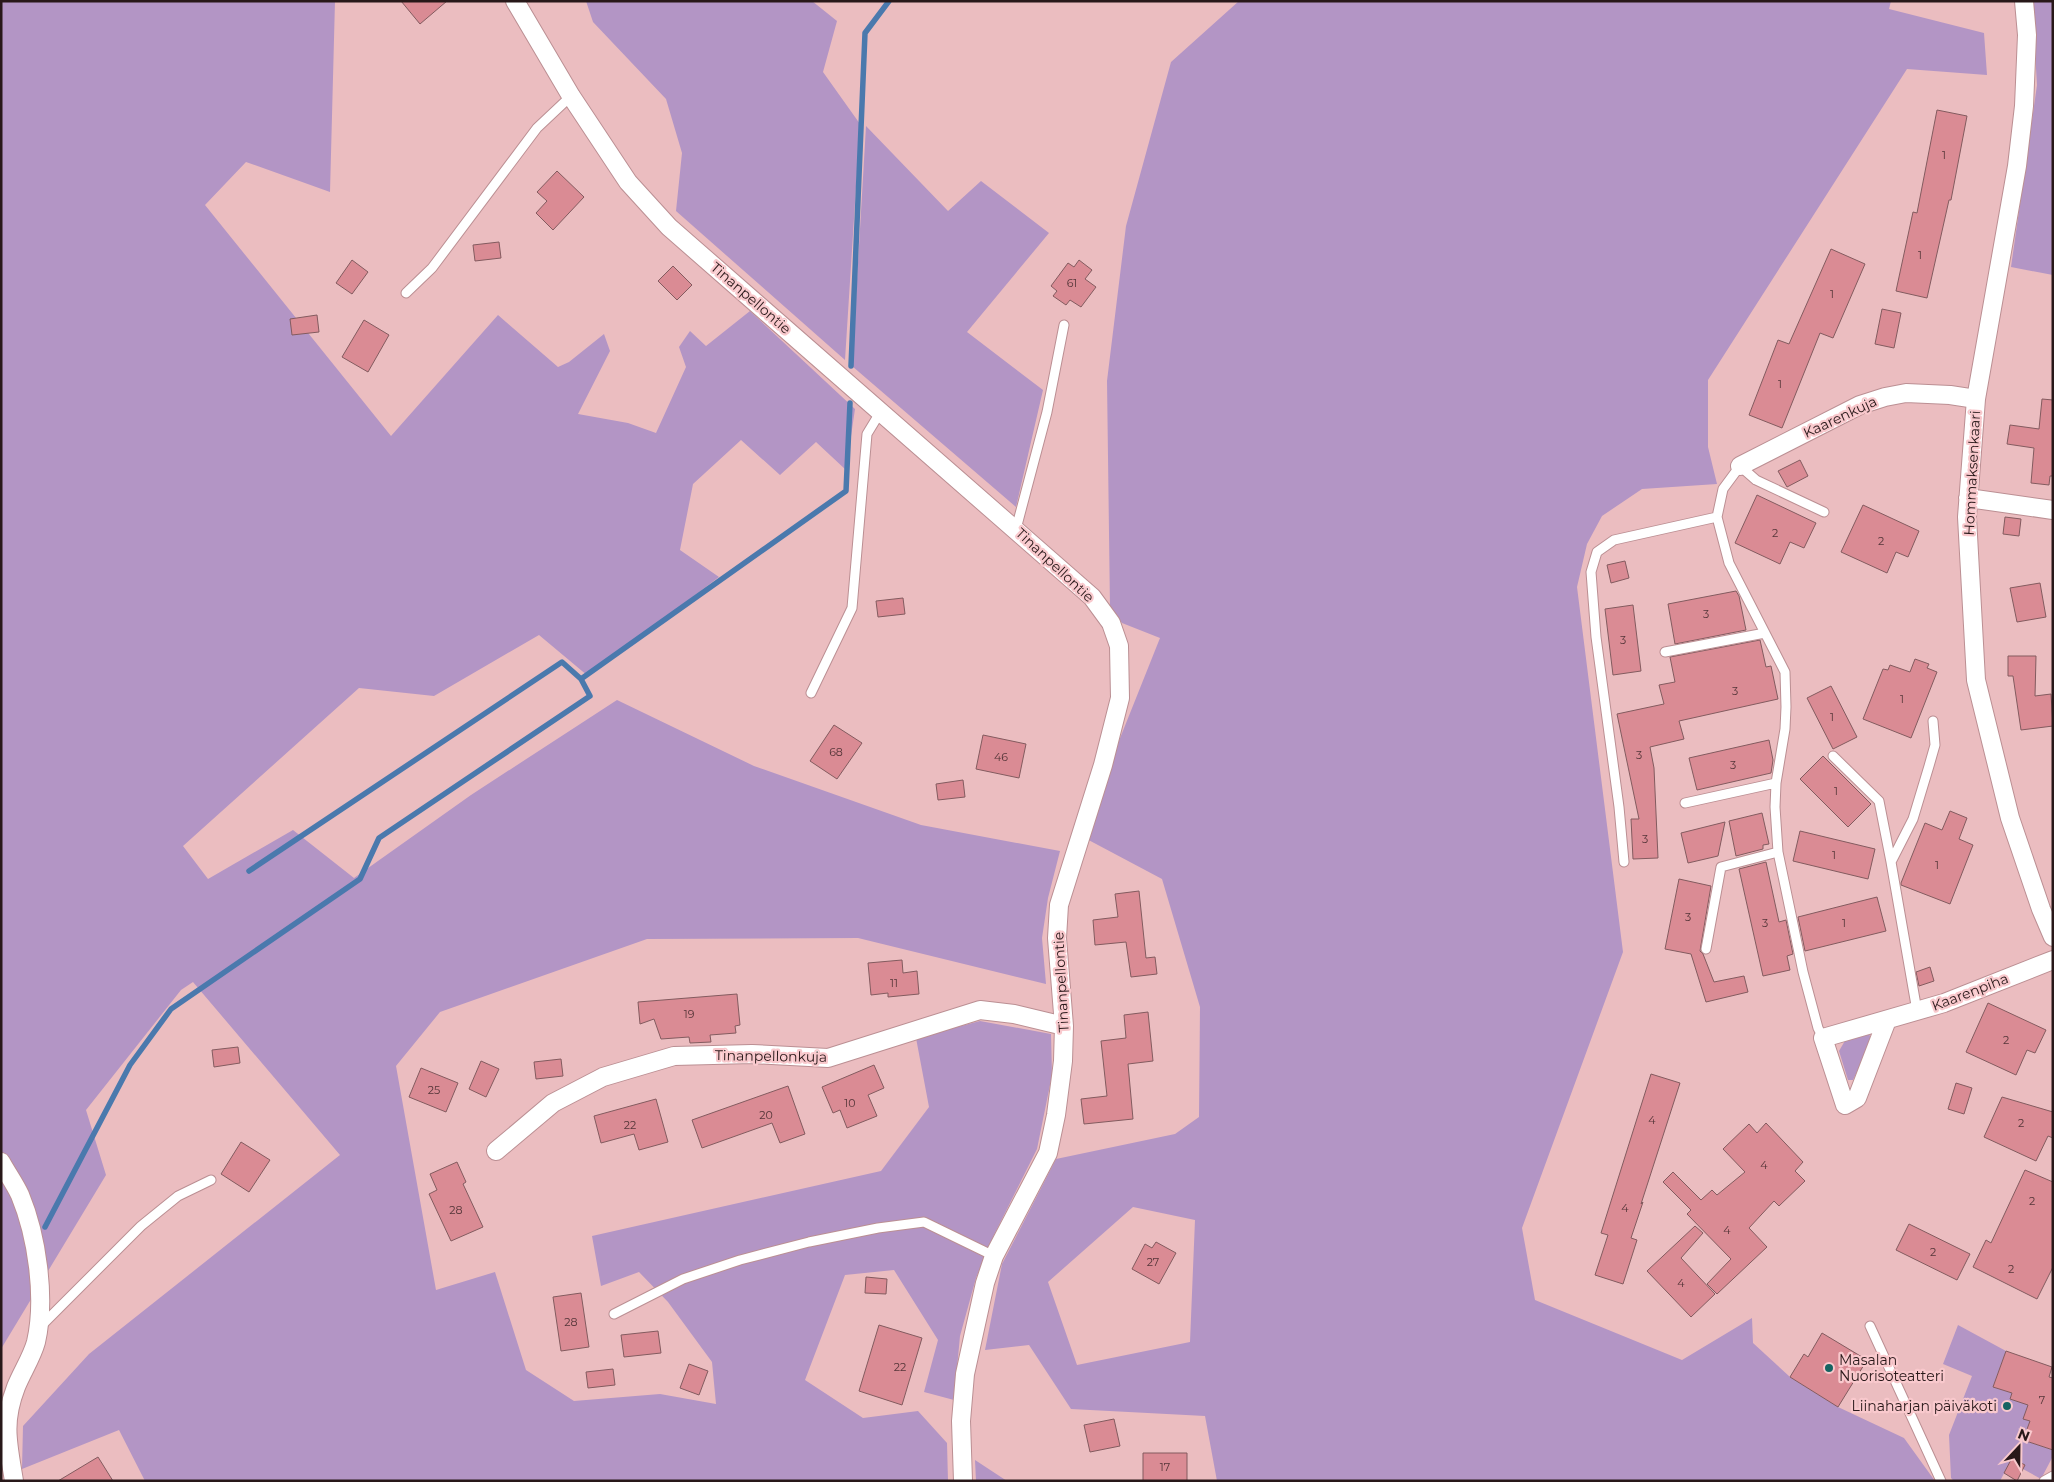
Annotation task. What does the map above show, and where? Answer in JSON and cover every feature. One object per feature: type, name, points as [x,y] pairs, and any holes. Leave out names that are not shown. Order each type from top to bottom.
[{"type":"street","name":"Tinanpellontie","points":[[514,1],[571,96],[628,182],[670,227],[1092,597],[1111,623],[1119,646],[1120,698],[1103,765],[1059,905],[1057,938],[1064,1026],[1063,1061],[1056,1115],[1048,1153],[994,1256],[984,1283],[965,1374],[961,1421],[963,1481]]},
{"type":"street","name":"Hommaksenkaari","points":[[2024,1],[2027,35],[2024,106],[2017,166],[1976,399],[1967,518],[1976,680],[2010,818],[2041,909],[2053,937]]},
{"type":"street","name":"Kaarenkuja","points":[[1740,466],[1860,405],[1885,396],[1906,393],[1950,394],[1976,399]]},
{"type":"street","points":[[1968,498],[2053,510]]},
{"type":"street","name":"Kaarenpiha","points":[[1823,1038],[1944,1003],[2053,960]]},
{"type":"street","name":"Tinanpellonkuja","points":[[496,1151],[553,1103],[604,1077],[674,1056],[752,1054],[828,1058],[980,1010],[1014,1014],[1064,1026]]},
{"type":"street","points":[[1823,1038],[1845,1105],[1857,1098],[1887,1020]]},
{"type":"street","points":[[1,1162],[20,1195],[35,1246],[40,1293],[38,1330],[35,1344],[16,1388],[7,1422],[6,1432],[14,1481]]},
{"type":"lane","points":[[406,293],[432,268],[537,128],[571,96]]},
{"type":"lane","points":[[1016,529],[1047,412],[1064,325]]},
{"type":"lane","points":[[811,693],[852,608],[867,434],[882,411]]},
{"type":"lane","points":[[1823,1038],[1818,1028],[1803,972],[1778,852],[1775,807],[1776,783],[1785,729],[1785,672],[1729,563],[1717,518],[1723,489],[1740,466],[1756,480],[1824,512]]},
{"type":"lane","points":[[1624,862],[1619,807],[1596,637],[1591,572],[1597,552],[1614,540],[1717,518]]},
{"type":"lane","points":[[1665,652],[1765,633]]},
{"type":"lane","points":[[1890,862],[1913,818],[1930,766],[1935,745],[1933,721]]},
{"type":"lane","points":[[1832,756],[1879,801],[1917,1011]]},
{"type":"lane","points":[[1685,803],[1776,783]]},
{"type":"lane","points":[[1706,949],[1721,867],[1778,852]]},
{"type":"lane","points":[[38,1330],[141,1226],[178,1196],[211,1180]]},
{"type":"lane","points":[[614,1314],[683,1279],[740,1260],[809,1242],[878,1228],[924,1222],[994,1256]]},
{"type":"lane","points":[[1870,1326],[1941,1481]]},
{"type":"lane","points":[[2044,1481],[2053,1476]]},
{"type":"shaded area","points":[[1,1],[335,1],[330,192],[246,162],[205,205],[391,436],[498,315],[558,367],[569,362],[604,334],[610,351],[578,414],[628,423],[656,433],[686,367],[679,347],[690,331],[706,346],[750,311],[855,409],[846,470],[816,442],[780,475],[741,440],[693,484],[680,550],[719,577],[588,676],[539,635],[434,696],[359,688],[183,846],[208,879],[293,830],[354,878],[471,795],[617,700],[754,766],[921,825],[1060,851],[1048,898],[1042,938],[1046,984],[858,938],[647,939],[440,1012],[396,1066],[436,1290],[495,1272],[526,1370],[574,1401],[660,1394],[716,1404],[712,1362],[668,1302],[639,1272],[601,1286],[592,1236],[881,1171],[929,1107],[916,1038],[980,1021],[1051,1034],[1052,1075],[1037,1149],[994,1235],[976,1278],[960,1336],[954,1400],[924,1392],[938,1340],[894,1270],[845,1275],[805,1380],[863,1418],[918,1411],[947,1443],[948,1481],[145,1481],[119,1430],[22,1469],[23,1426],[89,1354],[340,1155],[193,982],[181,990],[86,1110],[106,1175],[1,1349]]},
{"type":"shaded area","points":[[586,1],[812,1],[837,21],[823,72],[860,124],[845,360],[676,211],[682,153],[666,99],[593,22]]},
{"type":"shaded area","points":[[1239,1],[1891,1],[1889,9],[1984,33],[1987,75],[1907,69],[1708,380],[1708,447],[1717,484],[1642,489],[1602,516],[1587,544],[1577,587],[1623,952],[1522,1228],[1535,1300],[1682,1360],[1752,1318],[1753,1343],[1790,1377],[1838,1407],[1904,1438],[1935,1481],[1217,1481],[1205,1416],[1071,1409],[1029,1345],[985,1350],[1002,1264],[1056,1159],[1175,1134],[1199,1117],[1200,1007],[1162,879],[1081,836],[1160,638],[1122,623],[1110,608],[1107,381],[1126,226],[1171,62]],"holes":[[[1133,1207],[1195,1220],[1190,1342],[1077,1365],[1048,1282]]]},
{"type":"shaded area","points":[[2032,1],[2053,1],[2053,275],[2011,267],[2037,85]]},
{"type":"shaded area","points":[[866,126],[948,211],[981,181],[1049,233],[967,332],[1043,390],[1016,507],[852,366]]},
{"type":"shaded area","points":[[1869,1034],[1872,1040],[1853,1080],[1848,1080],[1839,1051],[1846,1039]]},
{"type":"shaded area","points":[[1958,1325],[2006,1351],[1993,1387],[2012,1393],[2010,1399],[2023,1403],[2036,1402],[2024,1419],[2030,1421],[2023,1440],[2053,1450],[2053,1456],[2041,1479],[2023,1469],[2012,1458],[2000,1481],[1954,1481],[1951,1478],[1949,1435],[1972,1376],[1943,1364]]},
{"type":"shaded area","points":[[975,1460],[1007,1481],[976,1481]]},
{"type":"building","points":[[401,1],[447,1],[420,24]]},
{"type":"building","points":[[1937,110],[1967,116],[1951,200],[1949,200],[1927,298],[1896,291],[1913,212],[1917,213]]},
{"type":"building","points":[[557,171],[584,197],[553,230],[536,213],[547,201],[537,192]]},
{"type":"building","points":[[499,242],[501,258],[475,261],[473,245]]},
{"type":"building","points":[[1831,249],[1865,264],[1833,338],[1820,333],[1782,428],[1749,415],[1778,340],[1789,344]]},
{"type":"building","points":[[352,260],[368,272],[352,294],[336,283]]},
{"type":"building","points":[[1079,260],[1092,270],[1085,279],[1096,287],[1081,307],[1070,300],[1066,305],[1053,296],[1057,291],[1051,286],[1068,263],[1074,267]]},
{"type":"building","points":[[673,266],[692,285],[677,300],[658,281]]},
{"type":"building","points":[[1882,309],[1901,313],[1894,348],[1875,344]]},
{"type":"building","points":[[317,315],[319,332],[292,335],[290,319]]},
{"type":"building","points":[[364,320],[389,335],[368,372],[342,357]]},
{"type":"building","points":[[2042,399],[2053,400],[2053,476],[2050,476],[2049,485],[2031,483],[2034,448],[2007,444],[2010,425],[2039,429]]},
{"type":"building","points":[[1800,460],[1808,476],[1787,487],[1778,471]]},
{"type":"building","points":[[1757,495],[1816,523],[1804,548],[1790,542],[1780,564],[1735,543]]},
{"type":"building","points":[[1863,505],[1919,531],[1908,557],[1896,552],[1887,573],[1841,552]]},
{"type":"building","points":[[2005,517],[2021,519],[2019,536],[2003,534]]},
{"type":"building","points":[[1625,561],[1629,578],[1611,583],[1607,565]]},
{"type":"building","points":[[2040,583],[2046,617],[2017,622],[2010,588]]},
{"type":"building","points":[[1736,591],[1739,596],[1746,630],[1675,644],[1668,604]]},
{"type":"building","points":[[903,598],[905,614],[878,617],[876,601]]},
{"type":"building","points":[[1633,605],[1641,671],[1613,675],[1605,609]]},
{"type":"building","points":[[1760,640],[1766,667],[1771,666],[1778,699],[1679,721],[1684,739],[1650,747],[1654,768],[1658,858],[1633,859],[1631,819],[1639,819],[1617,714],[1664,704],[1659,685],[1675,682],[1670,657]]},
{"type":"building","points":[[2008,656],[2036,656],[2035,696],[2051,694],[2053,726],[2021,730],[2013,676],[2008,676]]},
{"type":"building","points":[[1915,659],[1929,664],[1927,668],[1937,672],[1911,738],[1863,719],[1883,669],[1888,670],[1890,665],[1910,672]]},
{"type":"building","points":[[1831,686],[1857,737],[1833,749],[1807,698]]},
{"type":"building","points":[[834,725],[862,743],[837,779],[810,761]]},
{"type":"building","points":[[983,735],[1026,744],[1019,778],[976,769]]},
{"type":"building","points":[[1769,740],[1773,760],[1771,773],[1697,790],[1689,758]]},
{"type":"building","points":[[1823,756],[1871,804],[1848,827],[1800,779]]},
{"type":"building","points":[[963,780],[965,797],[938,800],[936,784]]},
{"type":"building","points":[[1950,811],[1967,818],[1959,839],[1973,845],[1950,904],[1901,885],[1901,883],[1925,823],[1942,830]]},
{"type":"building","points":[[1762,813],[1769,844],[1763,845],[1763,849],[1736,856],[1729,821]]},
{"type":"building","points":[[1725,822],[1718,856],[1688,863],[1681,833]]},
{"type":"building","points":[[1800,831],[1875,849],[1868,879],[1793,861]]},
{"type":"building","points":[[1766,862],[1779,922],[1786,920],[1793,954],[1787,956],[1790,970],[1763,976],[1739,869]]},
{"type":"building","points":[[1679,879],[1711,886],[1700,951],[1714,982],[1744,976],[1748,992],[1706,1002],[1691,954],[1665,949]]},
{"type":"building","points":[[1139,891],[1146,958],[1155,957],[1157,974],[1131,977],[1126,942],[1095,945],[1093,920],[1118,917],[1115,894]]},
{"type":"building","points":[[1877,897],[1886,931],[1805,951],[1798,917]]},
{"type":"building","points":[[902,960],[903,973],[917,971],[919,994],[888,997],[888,993],[871,995],[868,963]]},
{"type":"building","points":[[1930,967],[1934,981],[1919,986],[1916,972]]},
{"type":"building","points":[[737,994],[740,1025],[735,1026],[736,1033],[710,1035],[711,1042],[690,1043],[689,1037],[661,1039],[654,1019],[640,1024],[638,1002]]},
{"type":"building","points":[[1988,1003],[2046,1030],[2035,1053],[2027,1050],[2016,1075],[1966,1052]]},
{"type":"building","points":[[1148,1012],[1153,1061],[1128,1064],[1133,1119],[1084,1124],[1081,1099],[1107,1096],[1101,1041],[1126,1038],[1124,1015]]},
{"type":"building","points":[[238,1047],[240,1063],[214,1067],[212,1050]]},
{"type":"building","points":[[561,1059],[563,1076],[536,1079],[534,1062]]},
{"type":"building","points":[[481,1061],[499,1069],[486,1097],[469,1089]]},
{"type":"building","points":[[874,1065],[884,1088],[868,1095],[877,1116],[847,1128],[840,1110],[833,1113],[822,1087]]},
{"type":"building","points":[[421,1068],[458,1083],[446,1112],[409,1097]]},
{"type":"building","points":[[1651,1074],[1680,1083],[1631,1238],[1637,1240],[1623,1284],[1595,1275],[1608,1235],[1601,1233]]},
{"type":"building","points":[[1956,1083],[1972,1088],[1964,1114],[1948,1109]]},
{"type":"building","points":[[788,1086],[805,1134],[780,1143],[772,1123],[702,1148],[692,1120]]},
{"type":"building","points":[[2002,1097],[2053,1112],[2053,1138],[2048,1136],[2036,1161],[1984,1137]]},
{"type":"building","points":[[656,1099],[668,1142],[639,1150],[634,1134],[601,1143],[594,1116]]},
{"type":"building","points":[[1766,1123],[1803,1162],[1795,1171],[1805,1181],[1779,1206],[1774,1201],[1749,1228],[1767,1247],[1717,1294],[1707,1284],[1731,1259],[1687,1214],[1691,1210],[1663,1182],[1673,1172],[1701,1200],[1712,1190],[1717,1195],[1745,1172],[1723,1149],[1749,1124],[1757,1133]]},
{"type":"building","points":[[241,1142],[270,1160],[249,1192],[221,1174]]},
{"type":"building","points":[[457,1162],[466,1182],[463,1184],[483,1227],[451,1241],[429,1194],[437,1190],[430,1174]]},
{"type":"building","points":[[2025,1170],[2053,1182],[2053,1267],[2037,1299],[1973,1267],[1986,1240],[1991,1243]]},
{"type":"building","points":[[1909,1224],[1970,1254],[1957,1280],[1896,1250]]},
{"type":"building","points":[[1695,1226],[1703,1233],[1681,1258],[1715,1294],[1691,1317],[1647,1271]]},
{"type":"building","points":[[1156,1242],[1176,1253],[1159,1284],[1132,1269],[1145,1244],[1152,1248]]},
{"type":"building","points":[[866,1277],[887,1279],[886,1294],[865,1293]]},
{"type":"building","points":[[581,1293],[589,1347],[561,1351],[553,1297]]},
{"type":"building","points":[[879,1325],[922,1338],[902,1405],[859,1391]]},
{"type":"building","points":[[658,1331],[661,1353],[624,1357],[621,1335]]},
{"type":"building","name":"Masalan Nuorisoteatteri","points":[[1822,1333],[1867,1360],[1838,1407],[1790,1377],[1804,1354],[1808,1357]]},
{"type":"building","points":[[2006,1351],[2052,1367],[2049,1377],[2053,1378],[2053,1450],[2023,1440],[2030,1421],[2023,1419],[2028,1405],[2010,1399],[2012,1393],[1993,1387]]},
{"type":"building","points":[[689,1364],[708,1371],[699,1395],[680,1388]]},
{"type":"building","points":[[613,1369],[615,1385],[588,1388],[586,1372]]},
{"type":"building","points":[[1114,1419],[1120,1446],[1090,1452],[1084,1425]]},
{"type":"building","points":[[1143,1453],[1187,1453],[1187,1481],[1143,1481]]},
{"type":"building","points":[[98,1457],[113,1481],[58,1481]]},
{"type":"building","points":[[2012,1458],[2025,1465],[2017,1481],[2004,1473]]},
{"type":"waterway","points":[[851,366],[865,33],[889,1]]},
{"type":"waterway","points":[[45,1227],[130,1065],[171,1009],[360,879],[379,838],[590,696],[581,679],[846,491],[850,403]]},
{"type":"waterway","points":[[249,871],[562,662],[581,679]]},
{"type":"place","name":"Masalan Nuorisoteatteri","points":[[1829,1368]]},
{"type":"place","name":"Liinaharjan päiväkoti","points":[[2007,1406]]}]
